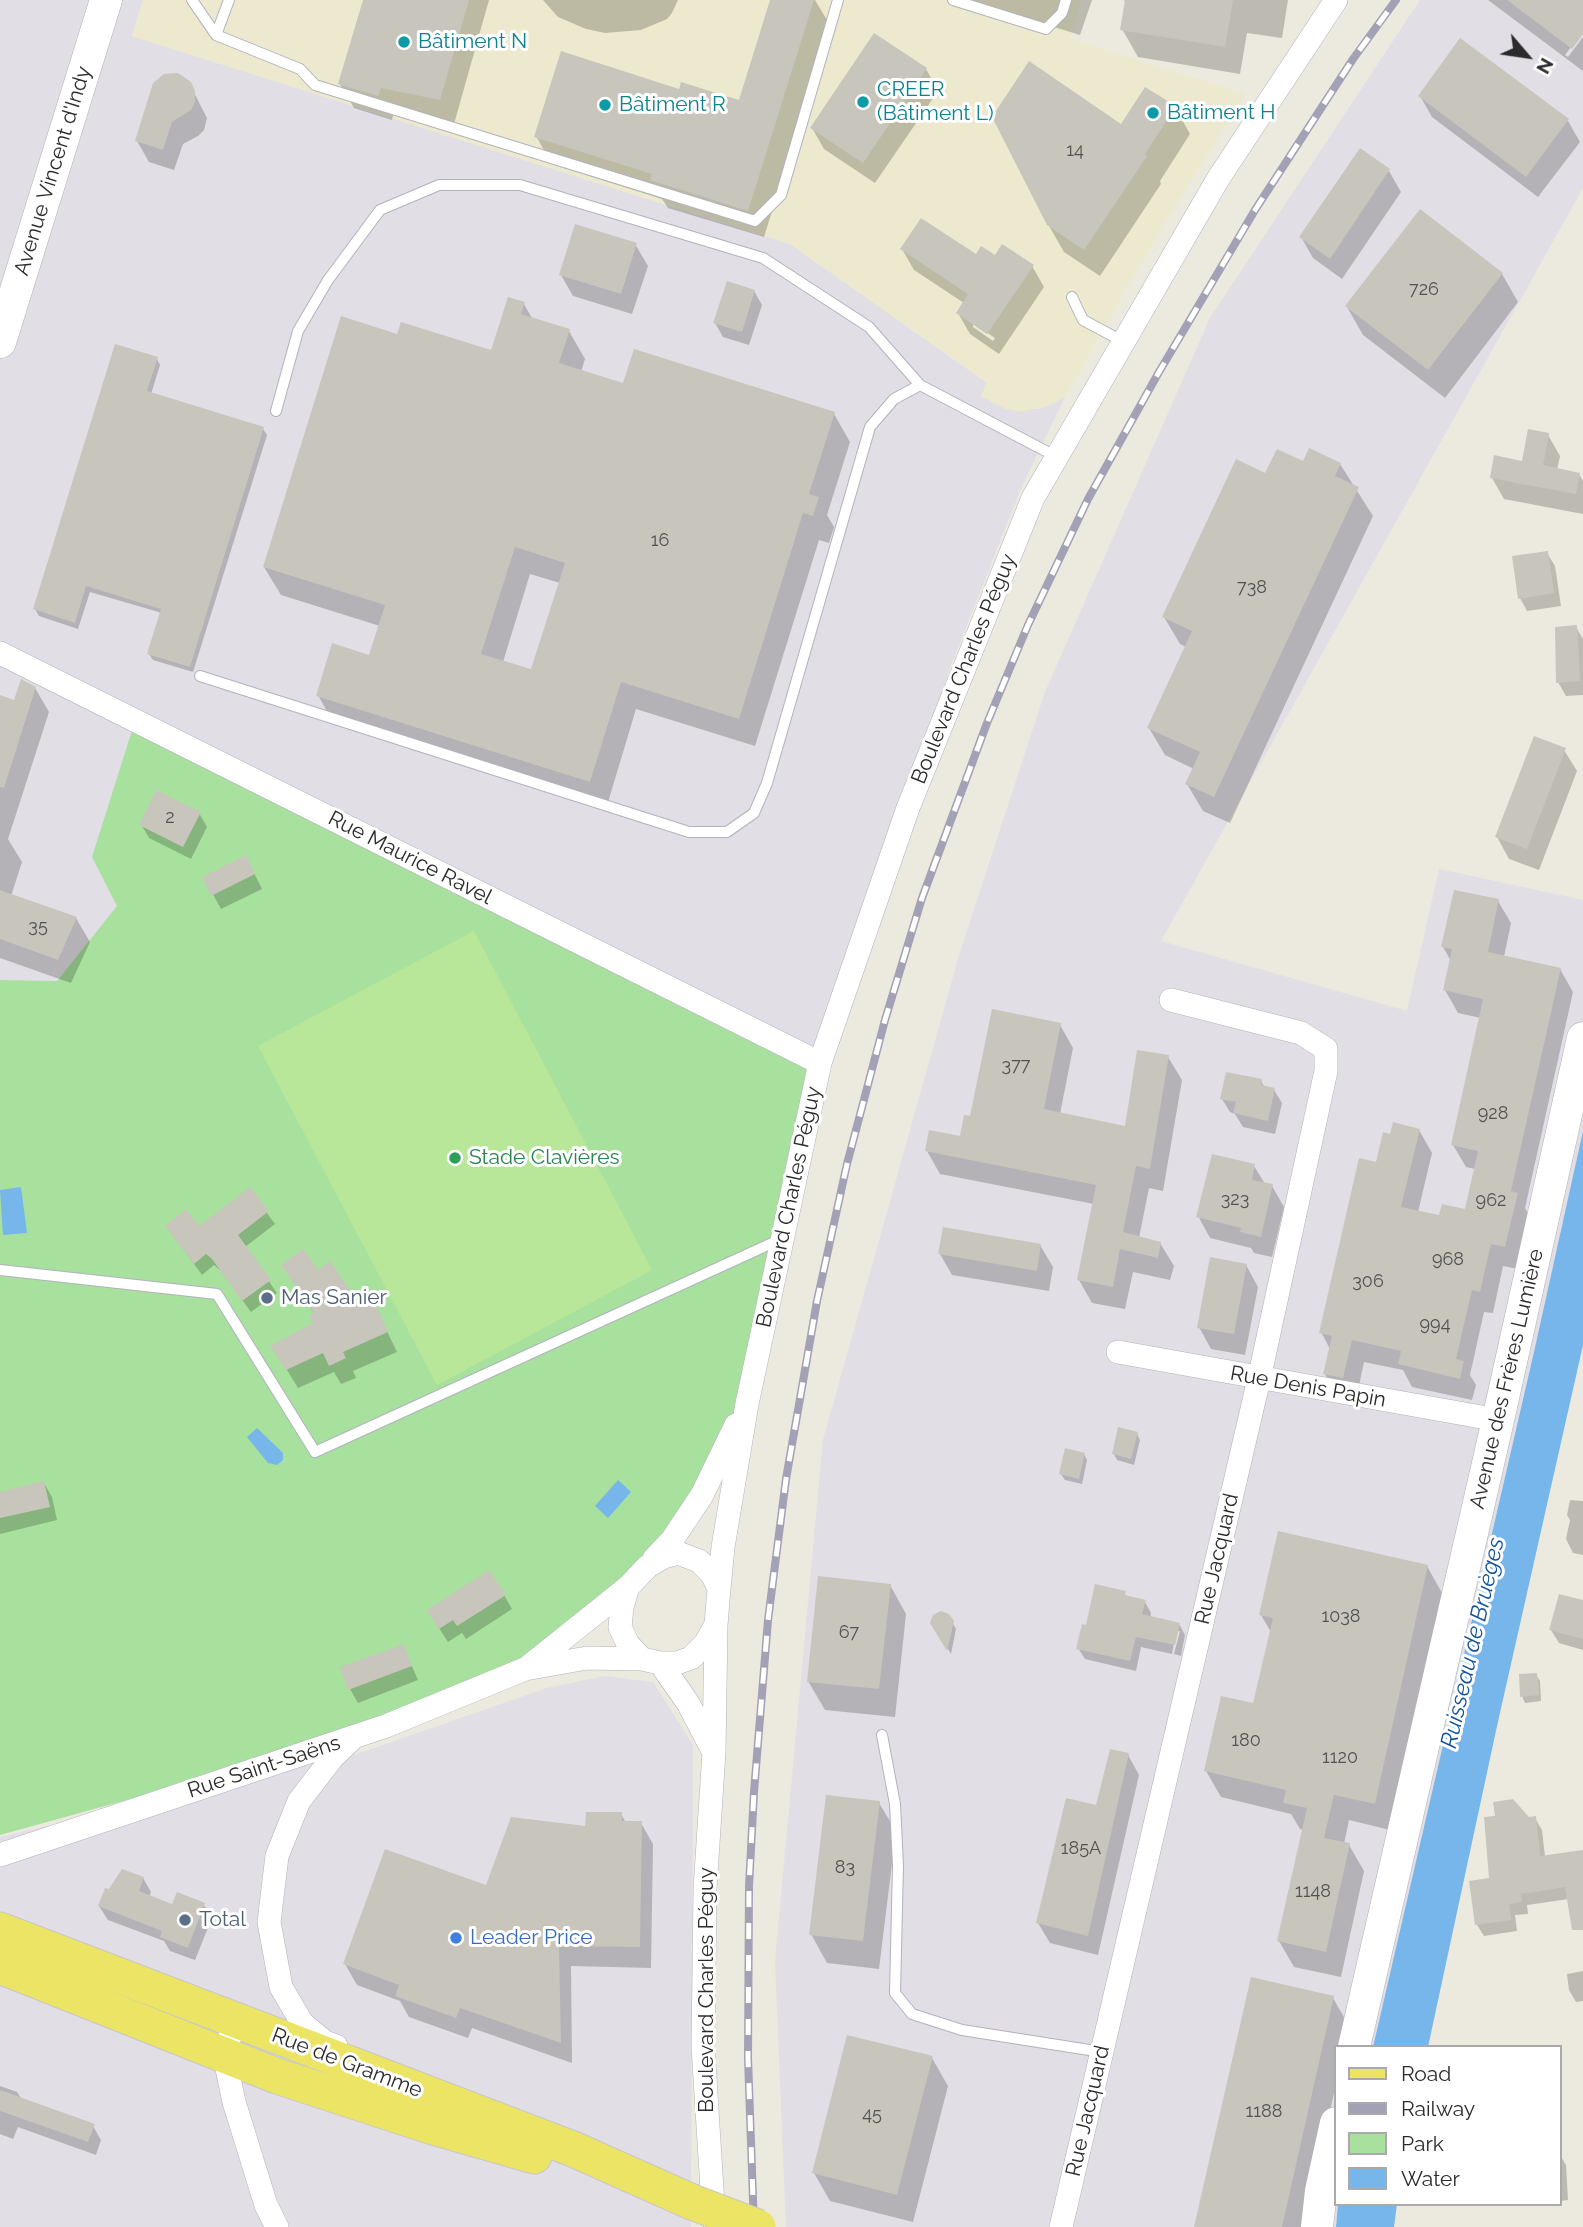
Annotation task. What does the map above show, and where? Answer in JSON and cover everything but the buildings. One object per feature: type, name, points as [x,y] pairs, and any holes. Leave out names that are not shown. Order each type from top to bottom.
[{"type":"main road","name":"Rue de Gramme","points":[[0,1930],[573,2149],[703,2215]]},
{"type":"main road","name":"Rue de Gramme","points":[[0,1966],[277,2076],[703,2215],[758,2227]]},
{"type":"street","name":"Avenue Vincent d'Indy","points":[[0,342],[106,0]]},
{"type":"street","name":"Boulevard Charles Péguy","points":[[719,1590],[723,1547],[747,1404],[820,1063],[908,808],[1033,498],[1218,179],[1336,0]]},
{"type":"street","name":"Rue Maurice Ravel","points":[[0,653],[820,1063]]},
{"type":"street","name":"Rue Jacquard","points":[[1061,2227],[1259,1379],[1326,1071],[1326,1049],[1301,1032],[1171,1000]]},
{"type":"street","name":"Avenue des Frères Lumière","points":[[1354,2045],[1583,1038]]},
{"type":"street","name":"Rue Denis Papin","points":[[1118,1352],[1498,1420]]},
{"type":"street","name":"Boulevard Charles Péguy","points":[[648,1566],[673,1540],[702,1495],[747,1404]]},
{"type":"street","points":[[651,1661],[677,1663],[691,1658],[705,1644],[716,1625],[719,1590],[712,1574],[699,1561],[678,1553],[648,1566],[628,1587],[620,1627],[628,1644],[651,1661],[688,1703],[714,1752]]},
{"type":"street","name":"Rue Saint-Saëns","points":[[525,1669],[628,1587]]},
{"type":"street","name":"Boulevard Charles Péguy","points":[[703,2215],[705,1888],[714,1752],[716,1625]]},
{"type":"street","name":"Rue Saint-Saëns","points":[[0,1855],[355,1737],[525,1669],[587,1658],[651,1661]]},
{"type":"street","points":[[355,1737],[333,1756],[299,1801],[277,1856],[269,1922],[281,1987],[302,2023],[325,2042],[573,2149]]},
{"type":"street","points":[[235,2021],[224,2054],[238,2115],[266,2205],[277,2227]]},
{"type":"street","points":[[1317,2227],[1321,2192],[1334,2132]]},
{"type":"lane","points":[[192,0],[216,36],[300,69],[315,85],[755,221],[781,195],[838,0]]},
{"type":"lane","points":[[216,36],[229,0]]},
{"type":"lane","points":[[953,0],[1046,29],[1062,13],[1066,0]]},
{"type":"lane","points":[[276,411],[298,331],[328,281],[380,211],[439,185],[520,185],[763,258],[869,327],[920,385],[1057,457]]},
{"type":"lane","points":[[1072,297],[1083,320],[1124,342]]},
{"type":"lane","points":[[200,676],[689,832],[727,832],[754,813],[767,783],[870,427],[894,399],[920,385]]},
{"type":"lane","points":[[0,1270],[218,1294],[314,1452],[782,1238]]},
{"type":"lane","points":[[882,1735],[895,1804],[898,1866],[895,1993],[912,2014],[962,2030],[1102,2052]]},
{"type":"shaded area","points":[[0,0],[143,0],[132,36],[790,244],[987,383],[981,396],[1006,409],[1040,409],[1065,397],[1022,486],[951,665],[820,1063],[92,857],[118,906],[57,981],[0,980]]},
{"type":"shaded area","points":[[143,0],[1082,0],[1070,39],[1246,94],[1164,224],[1065,397],[1051,405],[1020,412],[1006,409],[981,396],[987,382],[790,244],[132,36]]},
{"type":"shaded area","points":[[1420,0],[1583,0],[1583,188],[1161,941],[1407,1011],[1439,869],[1583,900],[1583,1131],[1534,1352],[1373,2045],[1334,2045],[1336,2227],[786,2227],[775,1961],[823,1440],[960,952],[1045,692],[1210,318]]},
{"type":"shaded area","points":[[604,1676],[653,1682],[693,1745],[691,2227],[0,2227],[0,1837],[360,1753],[547,1688]]},
{"type":"green space","points":[[135,721],[820,1063],[747,1404],[681,1529],[525,1669],[355,1737],[0,1835],[0,980],[57,981],[117,906],[92,857]]},
{"type":"green space","name":"Stade Clavières","points":[[474,931],[652,1270],[437,1385],[258,1046]]},
{"type":"water","name":"Ruisseau de Bruèges","points":[[1583,1131],[1583,1345],[1428,2045],[1373,2045]]},
{"type":"water","points":[[21,1187],[27,1233],[3,1235],[0,1190]]},
{"type":"water","points":[[257,1428],[283,1453],[283,1460],[277,1465],[268,1463],[247,1437]]},
{"type":"water","points":[[618,1480],[631,1492],[608,1518],[595,1506]]},
{"type":"water","points":[[1338,2206],[1397,2206],[1394,2227],[1336,2227]]},
{"type":"railway","points":[[754,2227],[748,2058],[749,1886],[768,1620],[786,1479],[817,1301],[847,1164],[885,1020],[922,898],[987,723],[1028,625],[1088,499],[1255,210],[1353,59],[1396,0]]},
{"type":"place","name":"Bâtiment N","points":[[404,42]]},
{"type":"place","name":"CREER (Bâtiment L)","points":[[863,102]]},
{"type":"place","name":"Bâtiment R","points":[[605,105]]},
{"type":"place","name":"Bâtiment H","points":[[1153,113]]},
{"type":"place","name":"Stade Clavières","points":[[455,1158]]},
{"type":"place","name":"Mas Sanier","points":[[267,1298]]},
{"type":"place","name":"Total","points":[[185,1920]]},
{"type":"place","name":"Leader Price","points":[[456,1938]]}]
